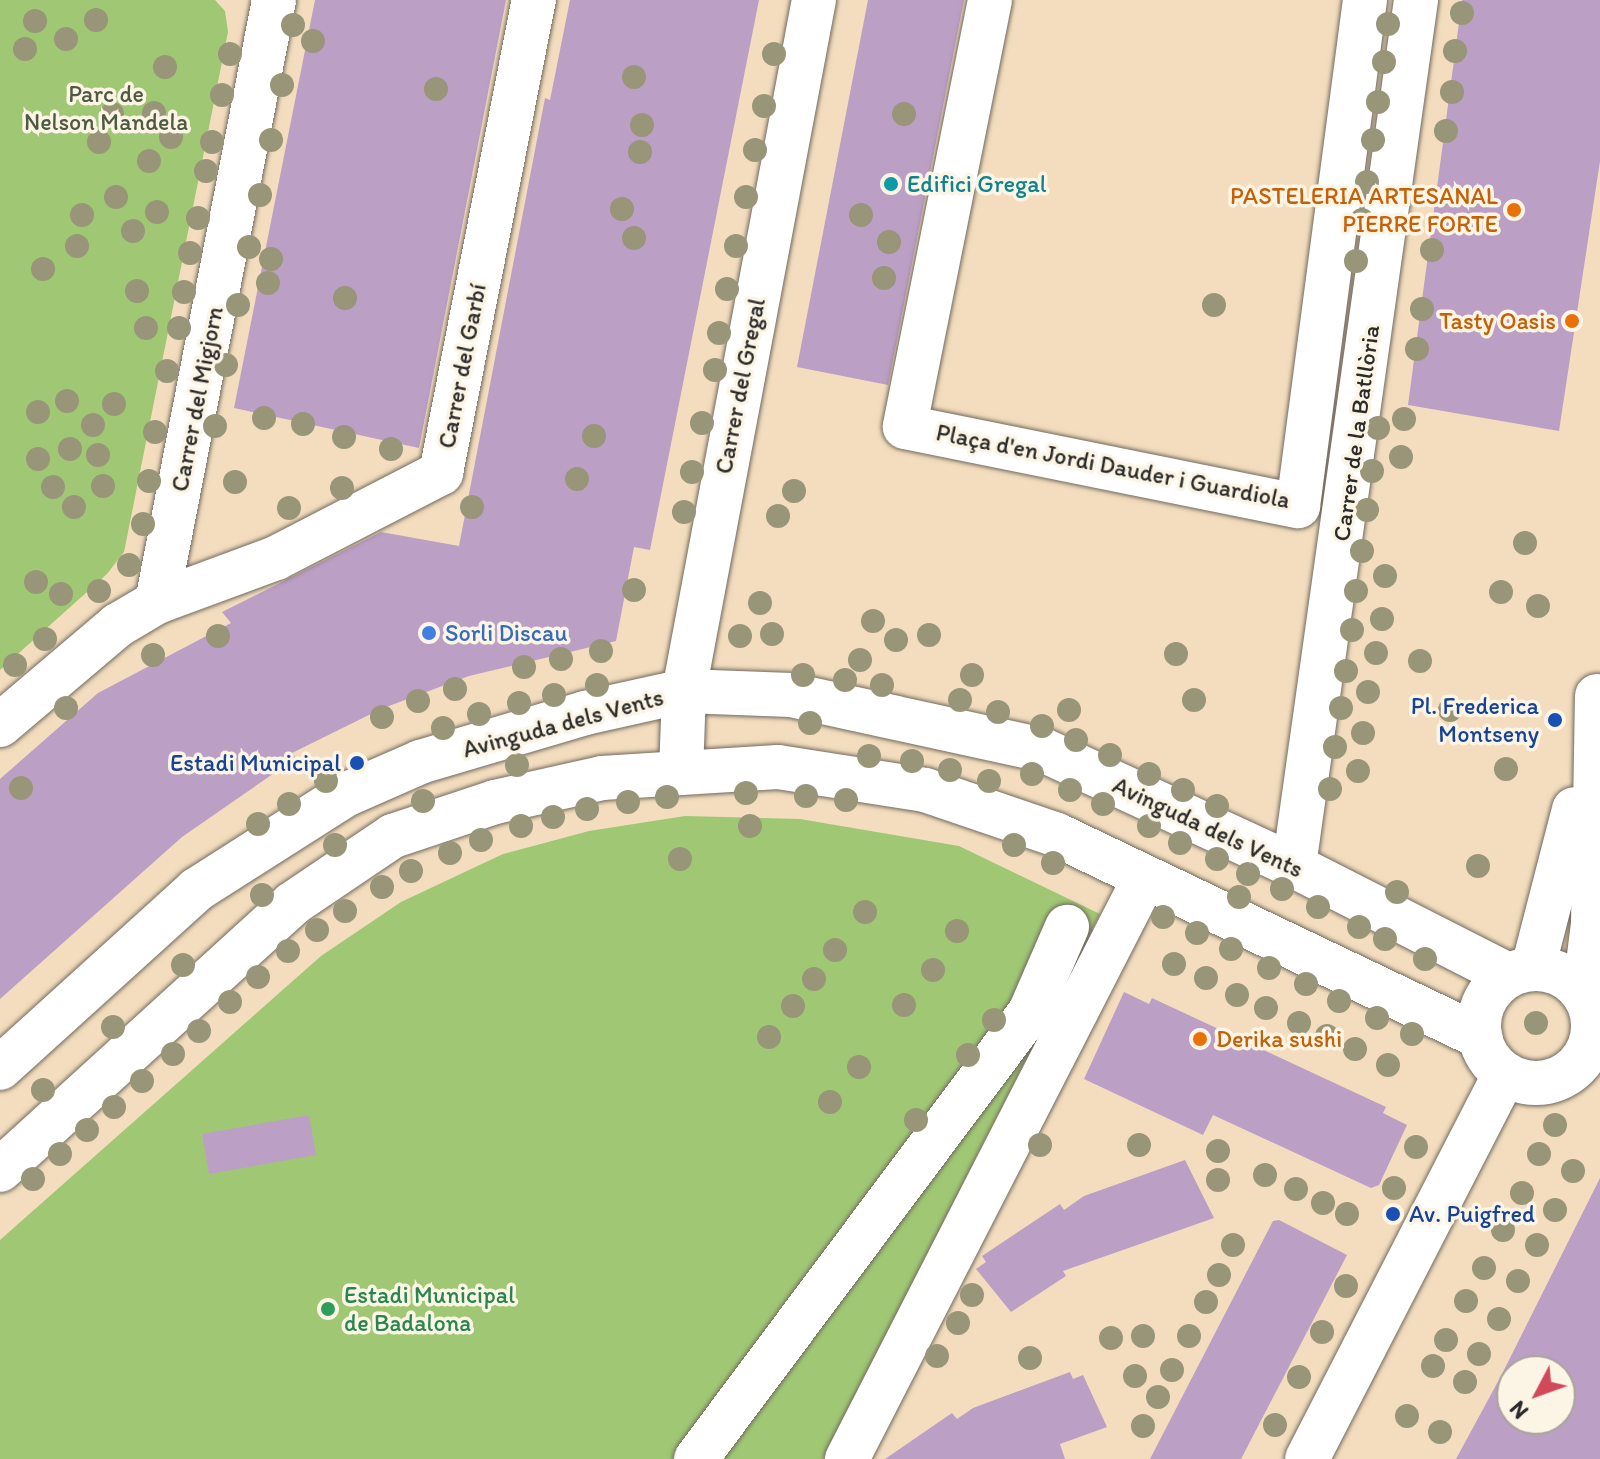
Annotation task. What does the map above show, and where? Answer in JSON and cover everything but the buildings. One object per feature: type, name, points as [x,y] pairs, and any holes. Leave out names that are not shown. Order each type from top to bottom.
[{"type":"street","name":"Carrer del Migjorn","points":[[157,602],[274,0]]},
{"type":"street","name":"Carrer del Garbí","points":[[157,602],[276,558],[441,473],[534,0]]},
{"type":"street","name":"Carrer del Gregal","points":[[681,773],[684,691],[814,0]]},
{"type":"street","name":"Plaça d'en Jordi Dauder i Guardiola","points":[[990,0],[905,427],[1298,506],[1365,0]]},
{"type":"street","name":"Carrer de la Batllòria","points":[[1294,866],[1416,0]]},
{"type":"street","points":[[0,725],[118,625],[157,602]]},
{"type":"street","points":[[1599,687],[1596,932],[1584,1082],[1536,1083],[1505,1074],[1491,1062],[1480,1037],[1484,1002],[1521,972],[1599,687]]},
{"type":"street","name":"Avinguda dels Vents","points":[[0,1068],[196,890],[345,795],[420,762],[585,713],[684,691],[791,695],[1043,750],[1521,972]]},
{"type":"street","points":[[0,1170],[292,904],[393,836],[495,802],[602,778],[778,767],[925,790],[1057,835],[1480,1037]]},
{"type":"street","points":[[847,1459],[1144,879]]},
{"type":"street","points":[[696,1459],[1030,1012],[1067,927]]},
{"type":"street","points":[[1521,972],[1569,978],[1592,1005]]},
{"type":"street","points":[[1307,1459],[1505,1074]]},
{"type":"green space","name":"Parc de Nelson Mandela","points":[[0,0],[215,0],[225,11],[228,32],[124,552],[107,574],[0,670]]},
{"type":"green space","points":[[685,816],[800,819],[959,846],[1100,914],[823,1459],[0,1459],[0,1240],[321,956],[401,902],[503,854],[589,831]]},
{"type":"place","name":"Edifici Gregal","points":[[891,184]]},
{"type":"place","name":"PASTELERIA ARTESANAL PIERRE FORTE","points":[[1514,210]]},
{"type":"place","name":"Tasty Oasis","points":[[1572,321]]},
{"type":"place","name":"Sorli Discau","points":[[429,633]]},
{"type":"place","name":"Pl. Frederica Montseny","points":[[1555,720]]},
{"type":"place","name":"Estadi Municipal","points":[[357,763]]},
{"type":"place","name":"Derika sushi","points":[[1200,1039]]},
{"type":"place","name":"Av. Puigfred","points":[[1393,1214]]},
{"type":"place","name":"Estadi Municipal de Badalona","points":[[328,1309]]}]
